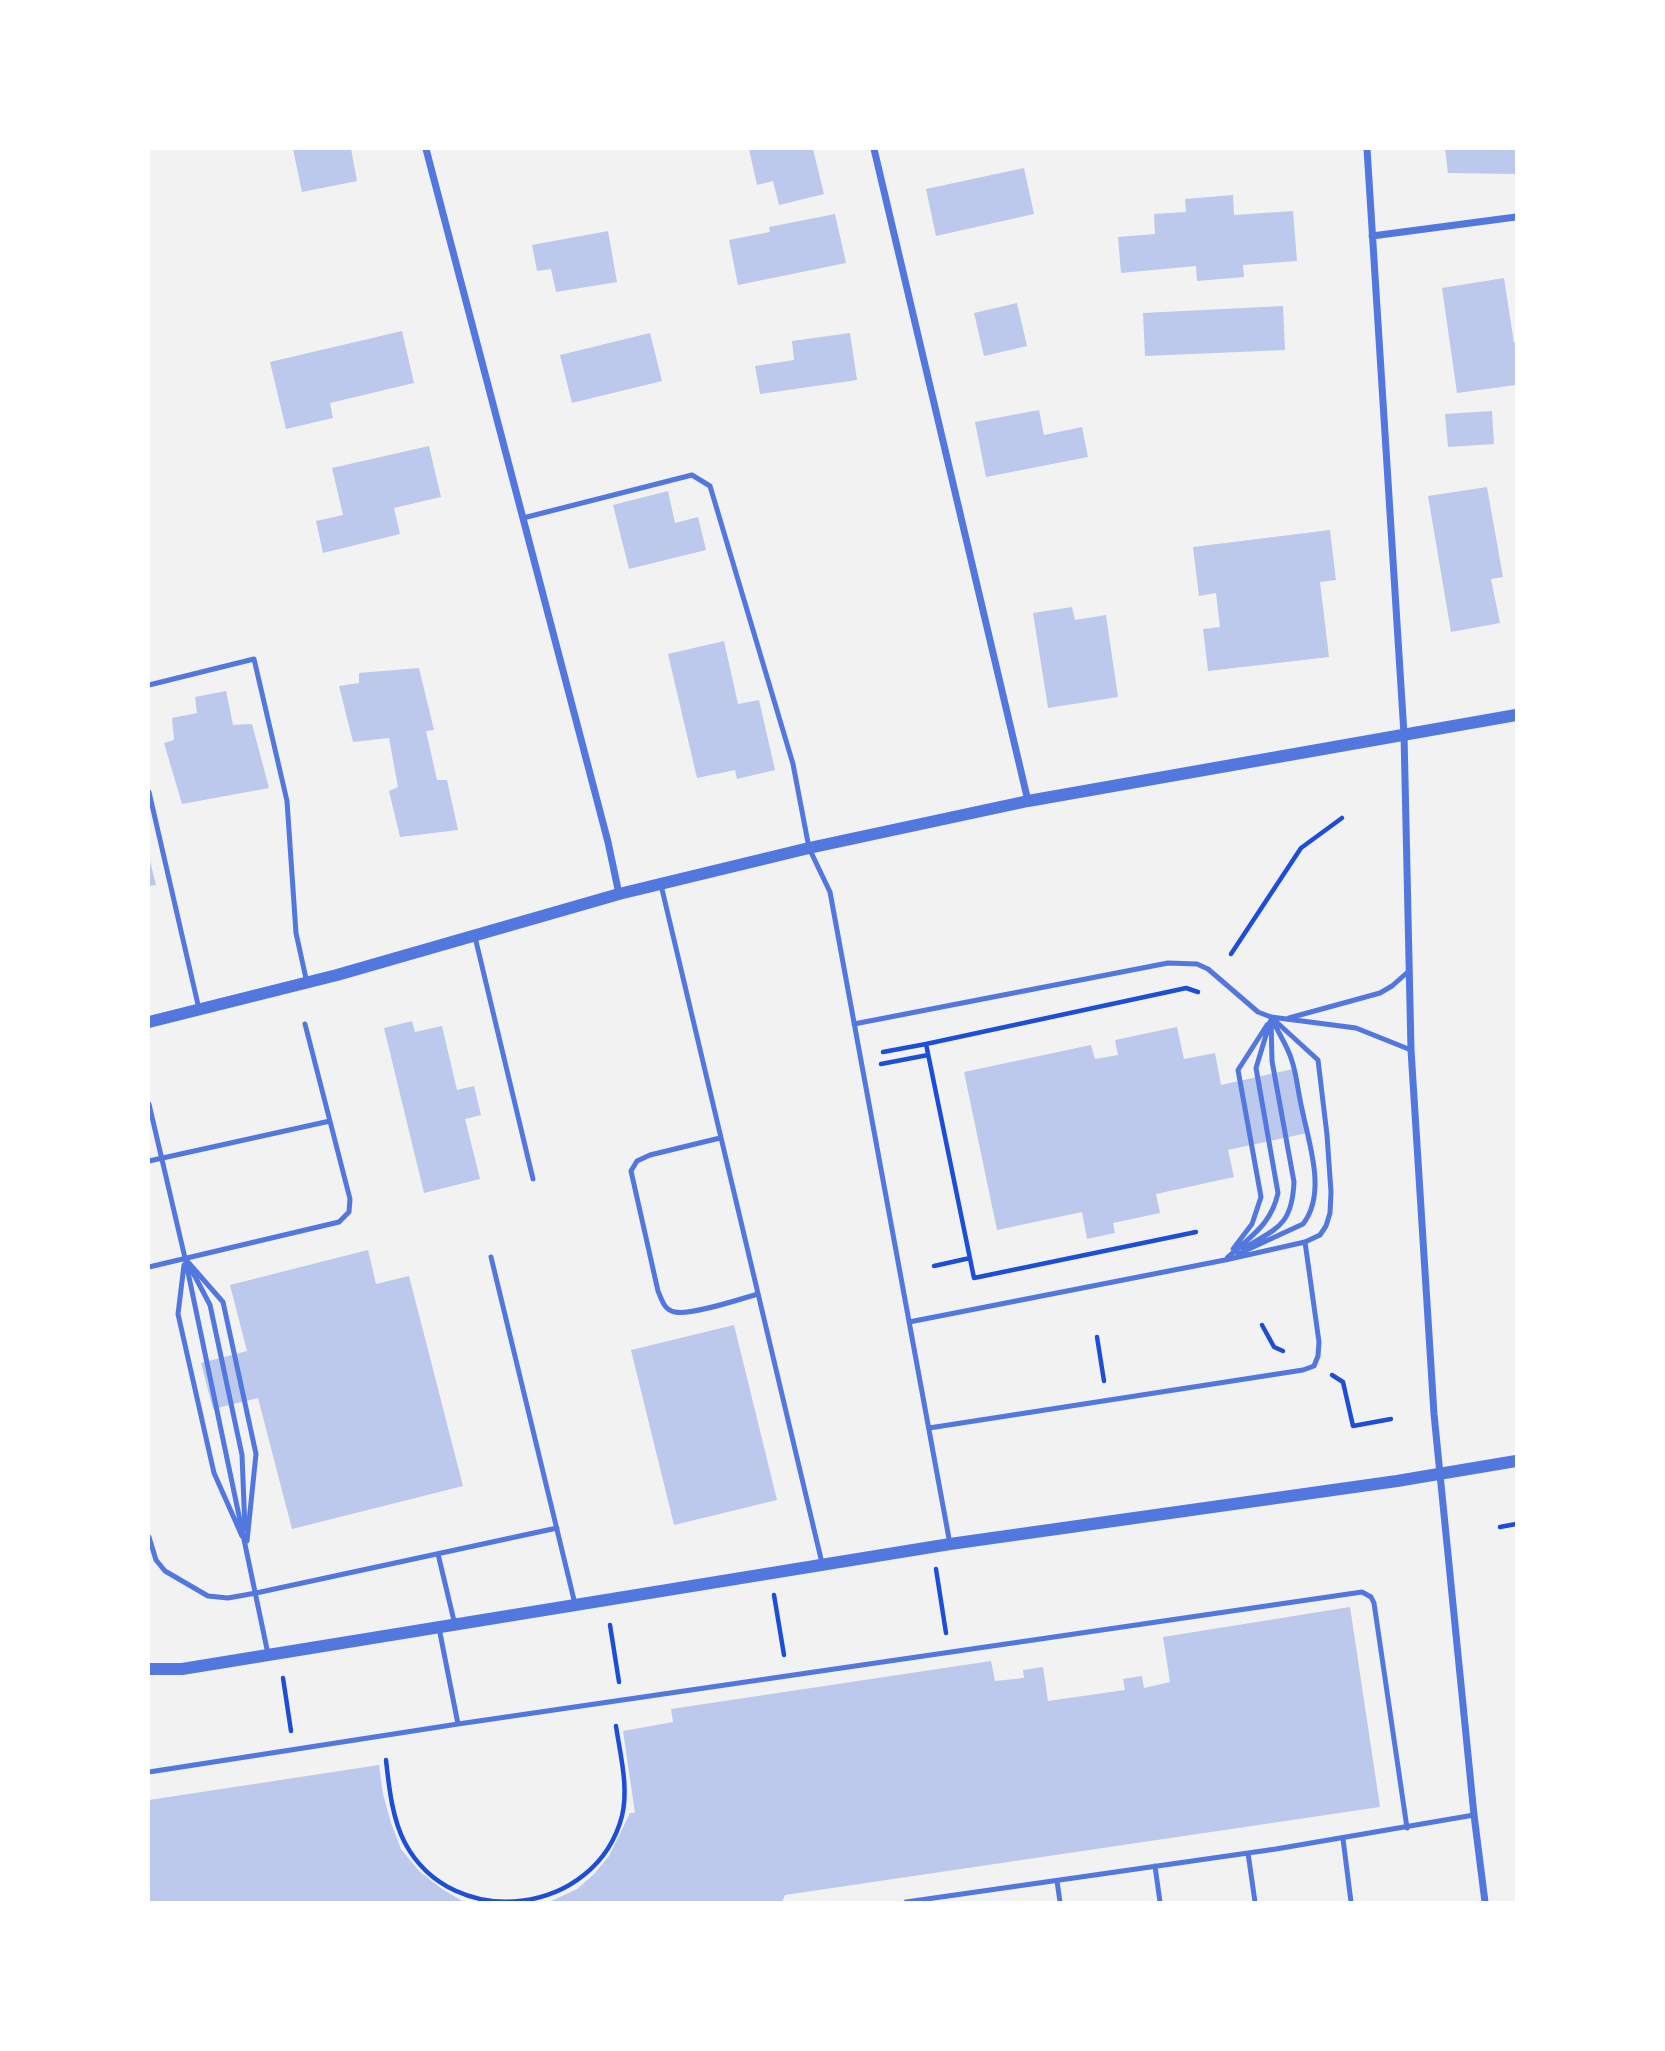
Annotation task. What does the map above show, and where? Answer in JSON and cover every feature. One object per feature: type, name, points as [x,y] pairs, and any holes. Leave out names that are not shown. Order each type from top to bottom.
[{"type":"street","points":[[426,149],[608,842],[619,894]]},
{"type":"street","points":[[874,149],[1028,801]]},
{"type":"street","points":[[1367,149],[1404,734],[1411,1051],[1439,1475],[1485,1902]]},
{"type":"street","points":[[1372,236],[1516,218]]},
{"type":"street","points":[[149,1022],[307,983],[619,894],[809,848],[1028,801],[1516,715]]},
{"type":"street","points":[[149,1669],[182,1669],[950,1544],[1439,1475],[1516,1461]]},
{"type":"lane","points":[[523,519],[692,475],[710,486],[793,764],[809,848],[830,892],[950,1544]]},
{"type":"lane","points":[[149,685],[254,659],[287,801],[296,933],[307,983]]},
{"type":"lane","points":[[149,792],[199,1009]]},
{"type":"lane","points":[[661,885],[822,1565]]},
{"type":"lane","points":[[475,936],[533,1179]]},
{"type":"lane","points":[[854,1024],[1183,962],[1208,969],[1258,1012],[1271,1017],[1356,1028],[1411,1051]]},
{"type":"lane","points":[[1286,1019],[1380,993],[1409,971]]},
{"type":"lane","points":[[909,1322],[1225,1260],[1305,1242],[1320,1235],[1330,1213],[1327,1135],[1318,1060],[1271,1017]]},
{"type":"lane","points":[[1225,1260],[1252,1224],[1261,1198],[1238,1070],[1271,1017]]},
{"type":"lane","points":[[1225,1260],[1267,1223],[1278,1193],[1256,1068],[1271,1017]]},
{"type":"lane","points":[[1225,1260],[1284,1223],[1291,1210],[1294,1182],[1272,1061],[1271,1017]]},
{"type":"lane","points":[[1225,1260],[1303,1224],[1310,1216],[1313,1204],[1315,1185],[1312,1159],[1292,1060],[1271,1017]]},
{"type":"lane","points":[[149,1267],[339,1222],[349,1212],[350,1199],[305,1024]]},
{"type":"lane","points":[[149,1104],[185,1258],[256,1593],[273,1653]]},
{"type":"lane","points":[[149,1161],[330,1121]]},
{"type":"lane","points":[[720,1138],[650,1155],[637,1161],[631,1171],[658,1291],[664,1306],[673,1312],[686,1313],[758,1294]]},
{"type":"lane","points":[[929,1428],[1303,1370],[1314,1366],[1319,1342],[1305,1242]]},
{"type":"lane","points":[[491,1257],[575,1604]]},
{"type":"lane","points":[[185,1258],[210,1305],[228,1387],[242,1455],[246,1546]]},
{"type":"lane","points":[[185,1258],[223,1302],[256,1454],[246,1546]]},
{"type":"lane","points":[[185,1258],[178,1314],[214,1473],[246,1546]]},
{"type":"lane","points":[[149,1536],[156,1560],[165,1571],[208,1596],[228,1598],[557,1528]]},
{"type":"lane","points":[[438,1554],[455,1625]]},
{"type":"lane","points":[[149,1772],[457,1724],[1362,1592],[1371,1597],[1374,1603],[1407,1828]]},
{"type":"lane","points":[[439,1628],[457,1724]]},
{"type":"lane","points":[[906,1902],[1343,1839],[1474,1815]]},
{"type":"lane","points":[[1343,1839],[1351,1902]]},
{"type":"lane","points":[[1248,1853],[1255,1902]]},
{"type":"lane","points":[[1156,1867],[1160,1902]]},
{"type":"lane","points":[[1057,1881],[1060,1902]]},
{"type":"lane","points":[[960,1895],[962,1902]]},
{"type":"path","points":[[1231,954],[1301,848],[1342,818]]},
{"type":"path","points":[[883,1052],[1177,990],[1195,990],[1204,997]]},
{"type":"path","points":[[926,1044],[974,1278],[1196,1231]]},
{"type":"path","points":[[862,1068],[928,1055]]},
{"type":"path","points":[[934,1266],[970,1258]]},
{"type":"path","points":[[1097,1337],[1107,1400]]},
{"type":"path","points":[[1314,1366],[1343,1382],[1353,1426],[1391,1419]]},
{"type":"path","points":[[1500,1527],[1516,1524]]},
{"type":"path","points":[[932,1547],[949,1652]]},
{"type":"path","points":[[771,1573],[787,1676]]},
{"type":"path","points":[[606,1600],[621,1700]]},
{"type":"path","points":[[273,1653],[294,1749]]},
{"type":"path","points":[[386,1760],[397,1822],[404,1843],[417,1860],[434,1876],[468,1896],[489,1901],[527,1901],[560,1892],[576,1882],[602,1856],[611,1841],[623,1812],[624,1795],[624,1774],[616,1726]]},
{"type":"building","points":[[293,149],[351,149],[357,181],[302,192]]},
{"type":"building","points":[[749,149],[813,149],[824,194],[779,205],[773,181],[757,185]]},
{"type":"building","points":[[1445,149],[1516,149],[1516,174],[1448,173]]},
{"type":"building","points":[[1024,168],[1034,214],[936,236],[926,189]]},
{"type":"building","points":[[1233,195],[1234,215],[1293,211],[1297,261],[1243,265],[1244,277],[1197,281],[1196,266],[1121,273],[1118,237],[1155,234],[1154,214],[1186,212],[1185,199]]},
{"type":"building","points":[[835,214],[846,263],[738,285],[729,240],[770,232],[769,227]]},
{"type":"building","points":[[608,231],[617,282],[556,292],[551,269],[537,271],[532,245]]},
{"type":"building","points":[[1504,278],[1516,343],[1516,385],[1457,393],[1442,288]]},
{"type":"building","points":[[1017,303],[1027,346],[984,356],[974,313]]},
{"type":"building","points":[[1283,306],[1285,350],[1145,356],[1143,313]]},
{"type":"building","points":[[402,331],[414,383],[330,403],[333,418],[286,429],[270,362]]},
{"type":"building","points":[[650,333],[662,381],[572,403],[560,355]]},
{"type":"building","points":[[850,333],[857,380],[760,394],[755,366],[794,360],[792,341]]},
{"type":"building","points":[[1039,410],[1044,435],[1082,427],[1088,457],[986,477],[975,422]]},
{"type":"building","points":[[1492,411],[1494,444],[1448,447],[1445,414]]},
{"type":"building","points":[[429,446],[441,497],[394,508],[400,534],[323,553],[316,521],[343,515],[332,468]]},
{"type":"building","points":[[1487,487],[1503,577],[1491,579],[1500,623],[1451,632],[1428,496]]},
{"type":"building","points":[[668,491],[675,523],[698,517],[706,550],[629,569],[613,505]]},
{"type":"building","points":[[1330,530],[1336,580],[1320,582],[1329,657],[1208,671],[1203,629],[1220,627],[1216,593],[1199,596],[1193,547]]},
{"type":"building","points":[[1072,607],[1075,620],[1106,615],[1118,697],[1048,708],[1033,613]]},
{"type":"building","points":[[724,641],[738,704],[759,700],[775,770],[737,779],[735,770],[697,778],[668,654]]},
{"type":"building","points":[[419,668],[434,730],[426,731],[437,780],[447,780],[458,830],[400,837],[389,791],[398,787],[389,738],[353,742],[339,686],[359,683],[359,673]]},
{"type":"building","points":[[226,691],[233,725],[252,724],[269,788],[182,804],[164,743],[174,740],[172,718],[197,713],[195,697]]},
{"type":"building","points":[[149,857],[156,885],[149,886]]},
{"type":"building","points":[[412,1021],[415,1032],[442,1026],[457,1090],[474,1086],[481,1115],[465,1119],[480,1179],[424,1193],[384,1028]]},
{"type":"building","points":[[1177,1027],[1184,1059],[1215,1053],[1221,1085],[1293,1069],[1307,1133],[1228,1150],[1234,1177],[1156,1194],[1160,1213],[1113,1223],[1115,1233],[1087,1239],[1082,1212],[997,1230],[964,1072],[1091,1045],[1095,1059],[1118,1055],[1115,1040]]},
{"type":"building","points":[[368,1250],[376,1284],[409,1276],[463,1486],[292,1529],[258,1398],[213,1409],[201,1363],[247,1351],[230,1285]]},
{"type":"building","points":[[734,1325],[777,1500],[674,1525],[631,1350]]},
{"type":"building","points":[[1350,1607],[1380,1807],[785,1895],[782,1902],[549,1902],[577,1889],[594,1874],[609,1856],[630,1813],[635,1813],[623,1731],[673,1722],[671,1709],[991,1661],[995,1681],[1024,1678],[1023,1670],[1043,1667],[1048,1701],[1125,1690],[1123,1679],[1142,1676],[1144,1688],[1170,1682],[1163,1637]]},
{"type":"building","points":[[379,1765],[383,1794],[401,1849],[419,1871],[464,1902],[149,1902],[149,1800]]}]
